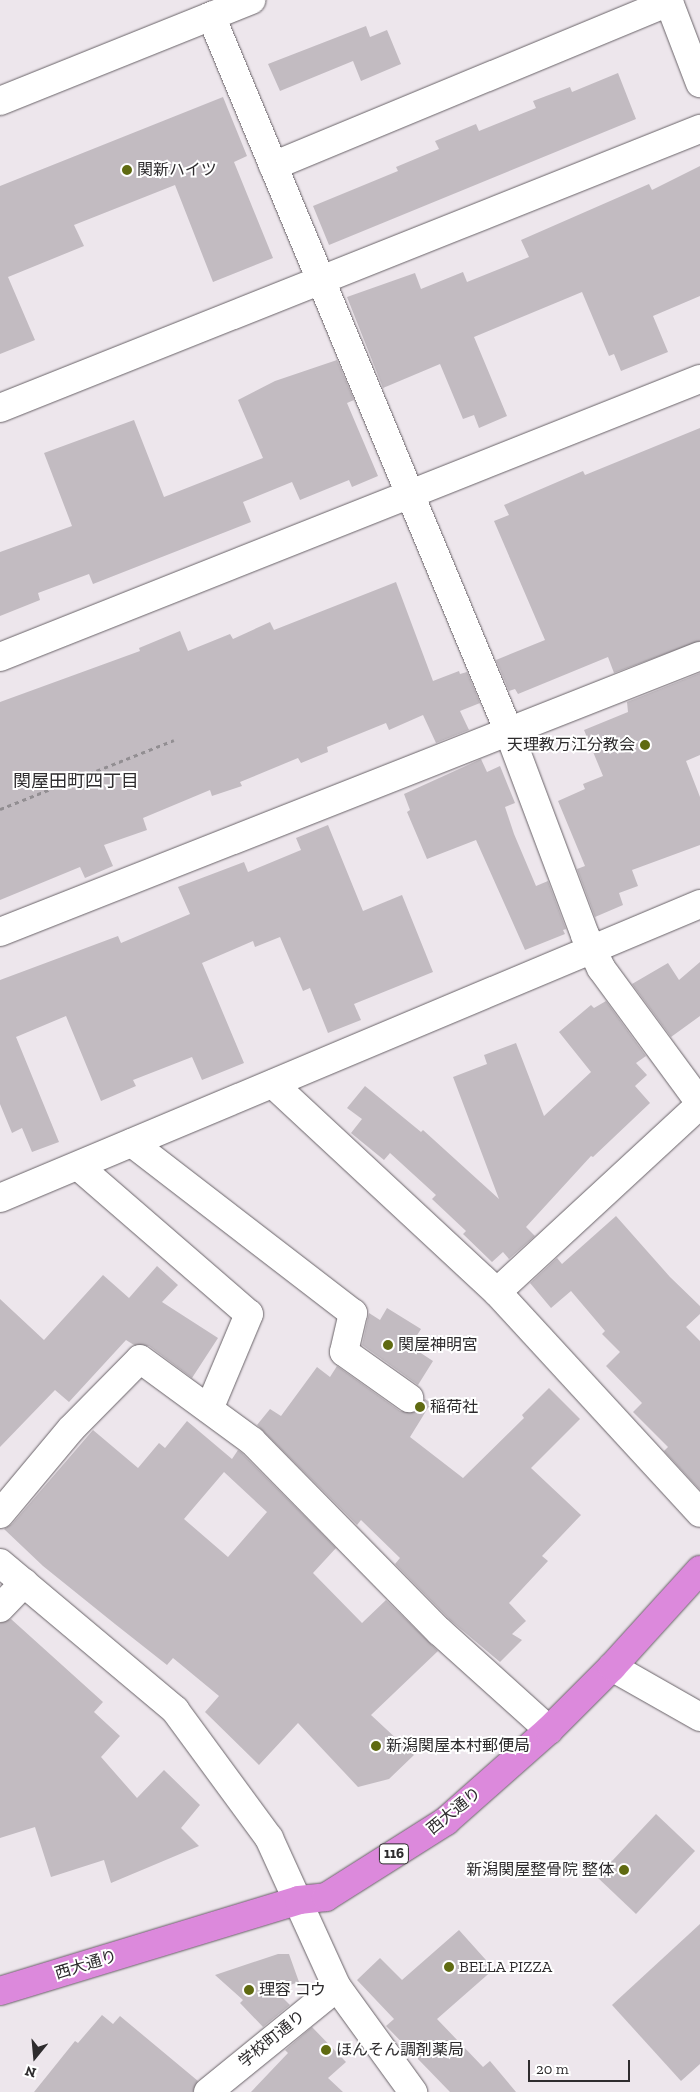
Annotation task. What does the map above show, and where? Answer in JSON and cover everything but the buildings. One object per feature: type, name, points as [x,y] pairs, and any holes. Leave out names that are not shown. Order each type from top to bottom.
[{"type":"highway","name":"西大通り","points":[[0,1992],[299,1900],[326,1896],[446,1821],[549,1730],[612,1667],[700,1570]]},
{"type":"street","points":[[0,101],[251,0]]},
{"type":"street","points":[[273,166],[669,2],[700,84]]},
{"type":"street","points":[[212,16],[508,730],[592,949],[601,968],[700,1104],[496,1292]]},
{"type":"street","points":[[0,408],[700,129]]},
{"type":"street","points":[[0,658],[700,378]]},
{"type":"street","points":[[0,932],[508,730],[700,656]]},
{"type":"street","points":[[0,1198],[700,904]]},
{"type":"street","points":[[273,1084],[496,1292],[700,1513]]},
{"type":"street","points":[[132,1143],[353,1313],[344,1352],[409,1398]]},
{"type":"street","points":[[78,1166],[249,1314],[209,1409]]},
{"type":"street","points":[[0,1514],[71,1429],[140,1359],[252,1440],[439,1631],[549,1730]]},
{"type":"street","points":[[0,1563],[175,1710],[269,1838],[299,1900],[337,1987],[413,2092]]},
{"type":"street","points":[[0,1608],[24,1583]]},
{"type":"street","points":[[612,1667],[700,1717]]},
{"type":"street","name":"学校町通り","points":[[208,2092],[337,1987]]},
{"type":"path","points":[[0,809],[174,740]]},
{"type":"place","name":"関新ハイツ","points":[[127,170]]},
{"type":"place","name":"天理教万江分教会","points":[[645,745]]},
{"type":"place","name":"関屋神明宮","points":[[388,1345]]},
{"type":"place","name":"稲荷社","points":[[420,1407]]},
{"type":"place","name":"新潟関屋本村郵便局","points":[[376,1746]]},
{"type":"place","name":"新潟関屋整骨院 整体","points":[[624,1870]]},
{"type":"place","name":"BELLA PIZZA","points":[[449,1967]]},
{"type":"place","name":"理容 コウ","points":[[249,1990]]},
{"type":"place","name":"ほんそん調剤薬局","points":[[326,2050]]},
{"type":"district","name":"関屋田町四丁目","points":[[76,781]]}]
